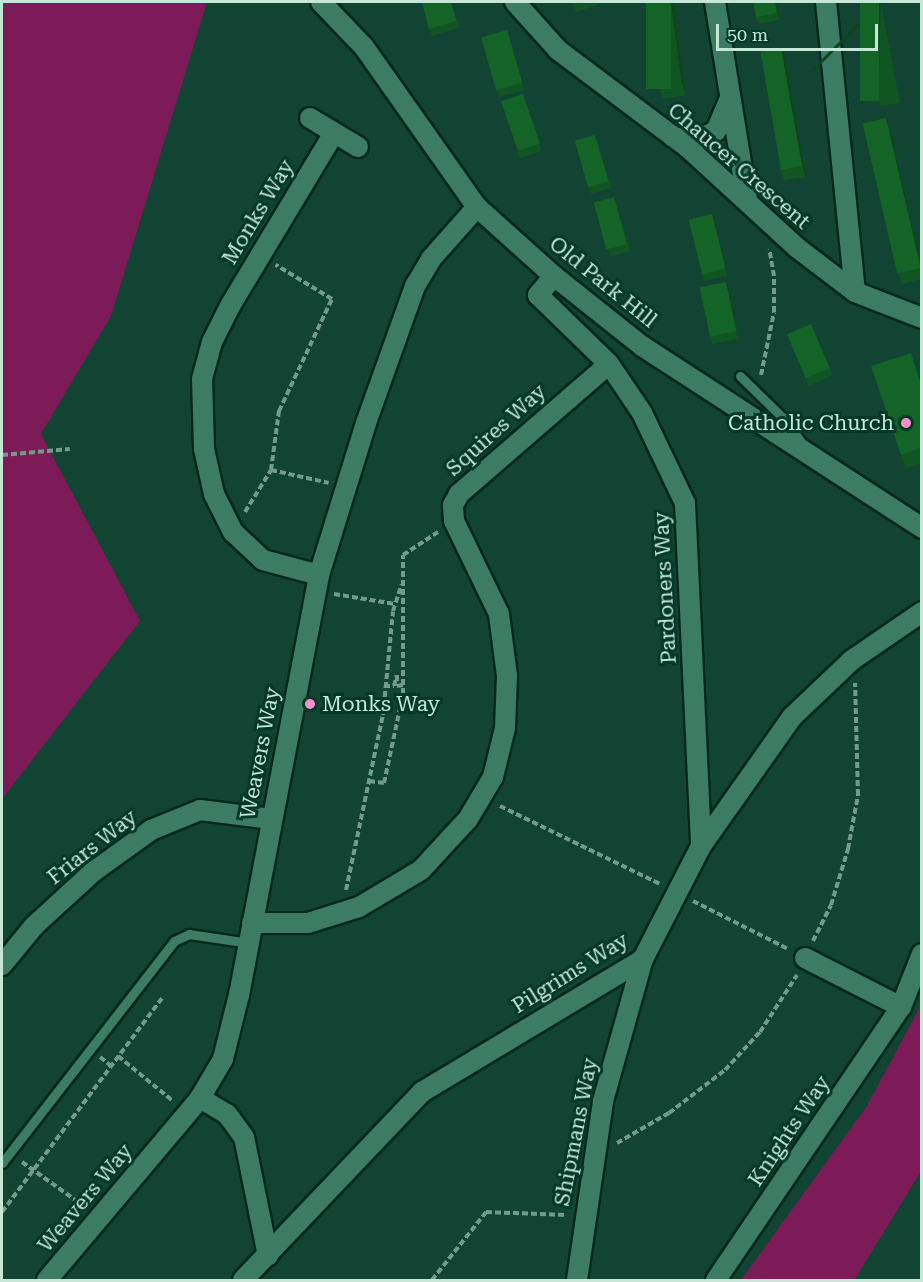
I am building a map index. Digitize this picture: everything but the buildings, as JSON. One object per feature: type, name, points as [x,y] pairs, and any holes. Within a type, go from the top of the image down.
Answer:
[{"type":"street","name":"Old Park Hill","points":[[321,2],[364,47],[477,207],[554,276],[642,346],[804,454],[921,528]]},
{"type":"street","name":"Chaucer Crescent","points":[[515,2],[558,50],[673,137],[747,199],[796,247],[855,292],[921,318]]},
{"type":"street","points":[[715,2],[729,101],[747,199]]},
{"type":"street","points":[[826,2],[855,292]]},
{"type":"street","points":[[673,137],[694,141],[716,131],[729,101]]},
{"type":"street","points":[[310,118],[358,147]]},
{"type":"street","name":"Monks Way","points":[[317,584],[263,560],[232,532],[214,494],[204,448],[202,379],[212,342],[260,256],[334,133]]},
{"type":"street","name":"Weavers Way","points":[[47,1281],[200,1098],[223,1059],[232,1031],[317,584],[346,486],[416,286],[431,259],[477,207]]},
{"type":"street","name":"Pardoners Way","points":[[554,276],[538,295],[609,364],[642,414],[685,503],[701,846]]},
{"type":"street","name":"Squires Way","points":[[454,521],[453,505],[459,494],[609,364]]},
{"type":"street","points":[[252,923],[308,923],[342,914],[384,895],[421,870],[468,819],[493,777],[505,728],[507,676],[499,614],[454,521]]},
{"type":"street","name":"Pilgrims Way","points":[[243,1281],[422,1092],[643,959],[701,846],[792,717],[852,660],[921,612]]},
{"type":"street","name":"Friars Way","points":[[2,965],[34,926],[93,872],[151,830],[200,810],[271,819]]},
{"type":"street","name":"Knights Way","points":[[716,1281],[901,1007],[921,954]]},
{"type":"street","points":[[805,958],[901,1007]]},
{"type":"street","name":"Shipmans Way","points":[[577,1281],[584,1216],[603,1101],[643,959]]},
{"type":"street","points":[[200,1098],[227,1114],[244,1137],[268,1256]]},
{"type":"lane","points":[[740,376],[785,420],[800,440],[804,454]]},
{"type":"lane","points":[[2,1163],[174,941],[189,934],[249,943]]},
{"type":"path","points":[[757,395],[774,312],[774,276],[761,213]]},
{"type":"path","points":[[232,532],[271,470],[279,411],[332,299],[260,256]]},
{"type":"path","points":[[2,454],[70,449]]},
{"type":"path","points":[[271,470],[346,486]]},
{"type":"path","points":[[369,781],[384,783],[403,685],[404,555],[454,521]]},
{"type":"path","points":[[317,584],[395,604]]},
{"type":"path","points":[[342,914],[383,715],[384,686],[395,604],[402,584]]},
{"type":"path","points":[[594,1153],[669,1113],[725,1070],[779,1006],[805,958],[831,905],[848,849],[858,795],[852,660]]},
{"type":"path","points":[[384,686],[394,686],[397,675],[398,686],[403,685]]},
{"type":"path","points":[[482,797],[805,958]]},
{"type":"path","points":[[2,1212],[164,997]]},
{"type":"path","points":[[118,1056],[187,1113]]},
{"type":"path","points":[[33,1171],[99,1219]]},
{"type":"path","points":[[432,1281],[486,1212],[584,1216]]},
{"type":"shaded area","points":[[2,2],[207,2],[111,316],[41,434],[140,621],[2,799]]},
{"type":"shaded area","points":[[921,1005],[921,1171],[857,1276],[854,1280],[741,1280],[867,1106]]},
{"type":"place","name":"Catholic Church","points":[[906,423]]},
{"type":"place","name":"Monks Way","points":[[310,704]]}]
